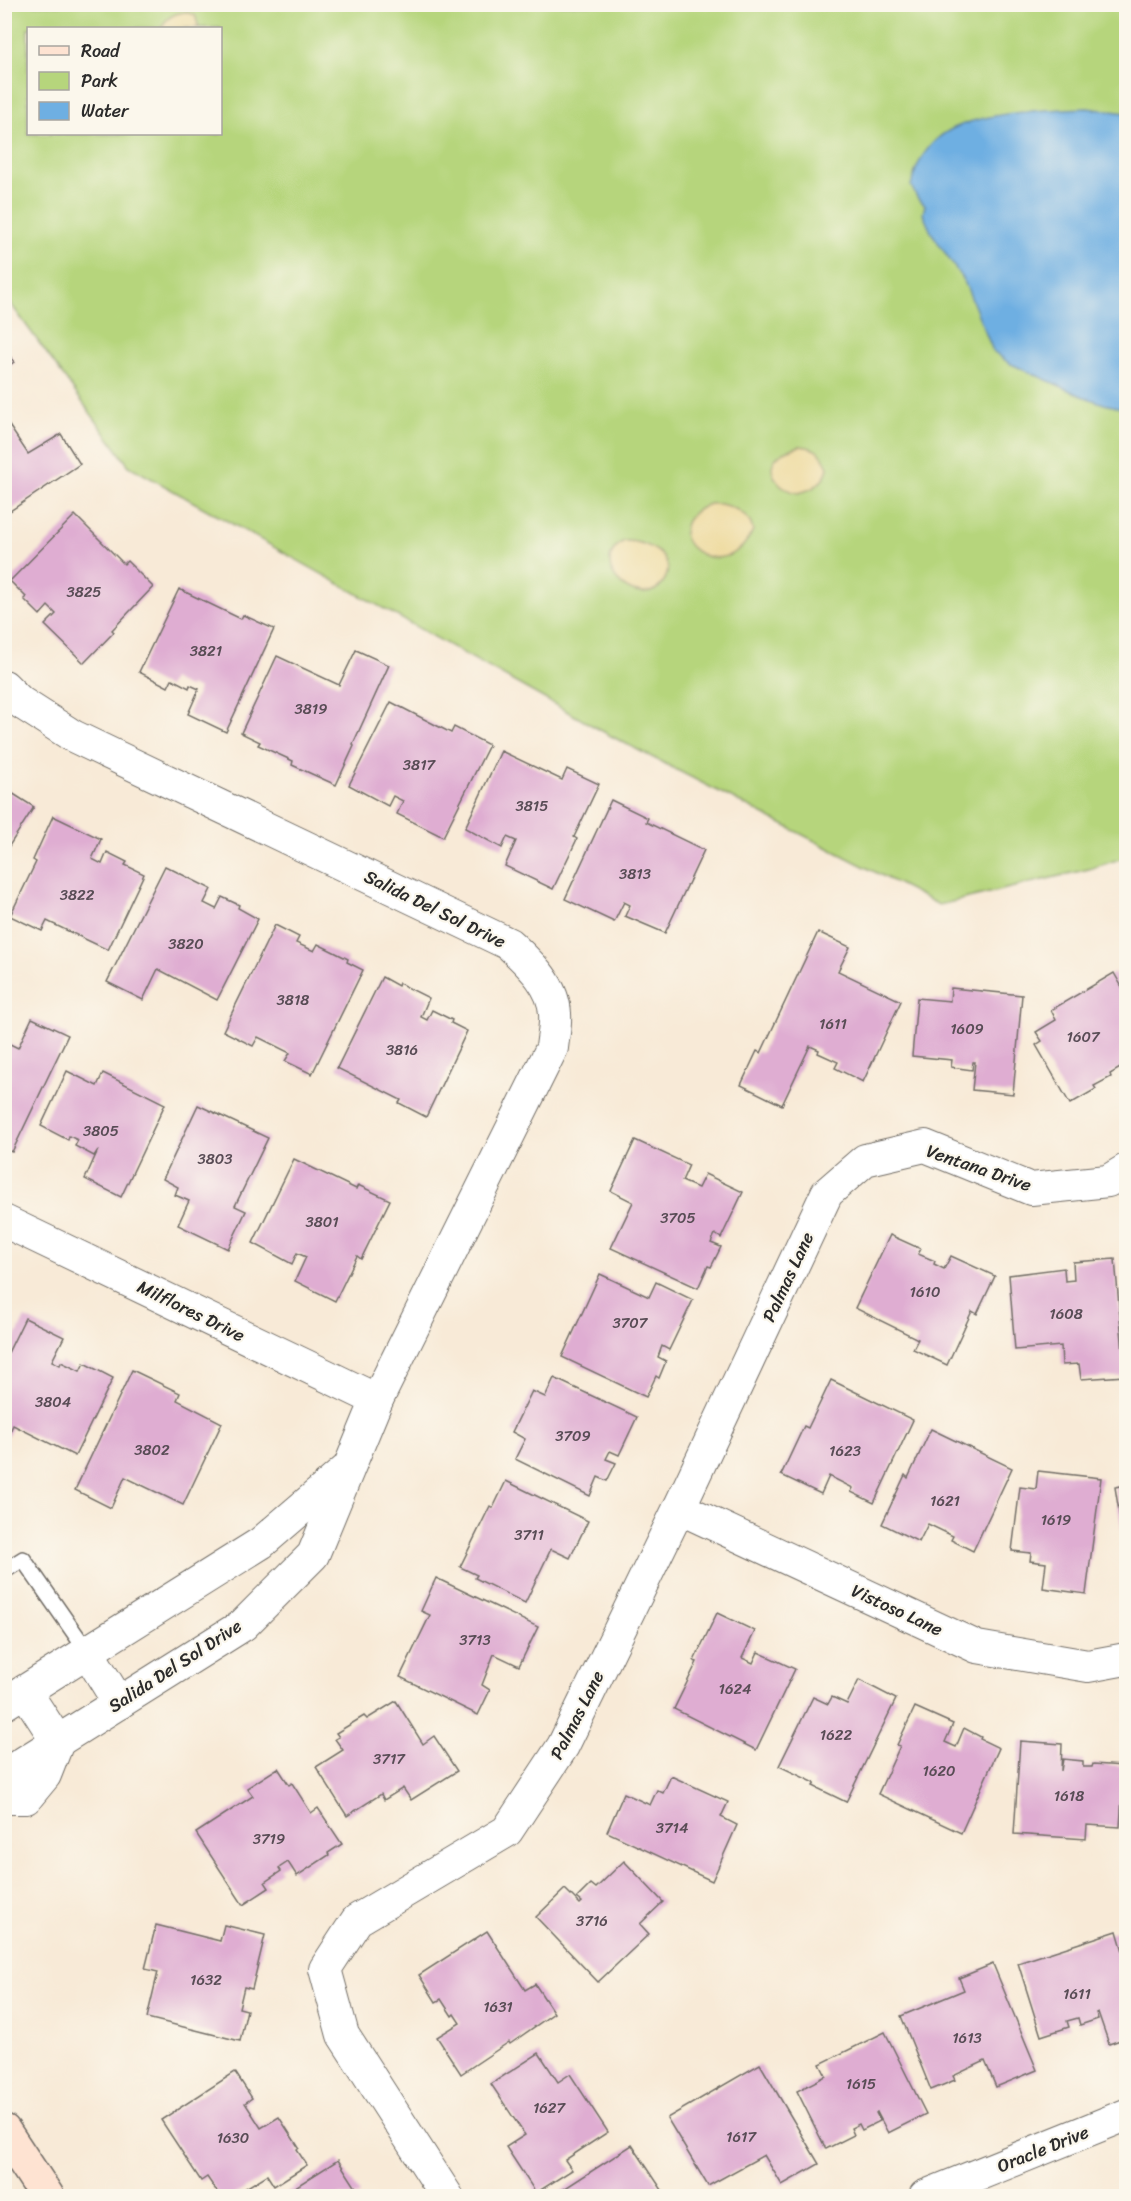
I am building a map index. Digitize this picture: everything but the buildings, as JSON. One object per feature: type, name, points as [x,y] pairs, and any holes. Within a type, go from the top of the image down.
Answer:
[{"type":"street","name":"Salida Del Sol Drive","points":[[4,686],[20,702],[73,736],[509,944],[532,965],[548,988],[556,1013],[552,1048],[377,1400],[314,1555],[243,1625],[4,1775]]},
{"type":"street","name":"Ventana Drive","points":[[865,1160],[925,1146],[1031,1189],[1108,1181],[1126,1170]]},
{"type":"street","name":"Palmas Lane","points":[[447,2196],[343,2035],[325,1969],[357,1920],[507,1831],[563,1746],[679,1508],[827,1193],[865,1160]]},
{"type":"street","name":"Milflores Drive","points":[[4,1221],[377,1400]]},
{"type":"street","name":"Salida Del Sol Drive","points":[[15,1698],[261,1544],[350,1466]]},
{"type":"street","name":"Vistoso Lane","points":[[679,1508],[977,1647],[1088,1666],[1126,1659]]},
{"type":"street","points":[[87,1651],[119,1703]]},
{"type":"street","points":[[4,1798],[26,1798],[45,1775],[58,1742],[15,1698]]},
{"type":"street","name":"Oracle Drive","points":[[925,2196],[1126,2115]]},
{"type":"street","points":[[4,2131],[47,2196]]},
{"type":"lane","points":[[4,1571],[23,1559],[87,1651]]},
{"type":"green space","points":[[5,5],[1126,5],[1126,857],[1089,869],[939,905],[611,736],[129,466],[5,296]]},
{"type":"sand","points":[[186,12],[195,15],[199,27],[162,27],[165,21]]},
{"type":"sand","points":[[800,446],[818,452],[824,458],[828,468],[824,478],[817,485],[798,493],[780,484],[772,468],[778,456]]},
{"type":"sand","points":[[709,504],[723,505],[742,513],[753,530],[740,548],[725,556],[710,557],[696,551],[687,541],[685,529],[691,516]]},
{"type":"sand","points":[[624,541],[641,543],[657,551],[663,557],[667,564],[667,572],[664,581],[654,590],[643,593],[631,590],[620,583],[613,573],[610,562],[613,551]]},
{"type":"water","points":[[1087,108],[1126,113],[1126,409],[1082,396],[1009,363],[993,351],[965,283],[931,232],[923,214],[925,205],[918,199],[911,186],[917,166],[924,154],[938,138],[952,129],[988,117]]}]
